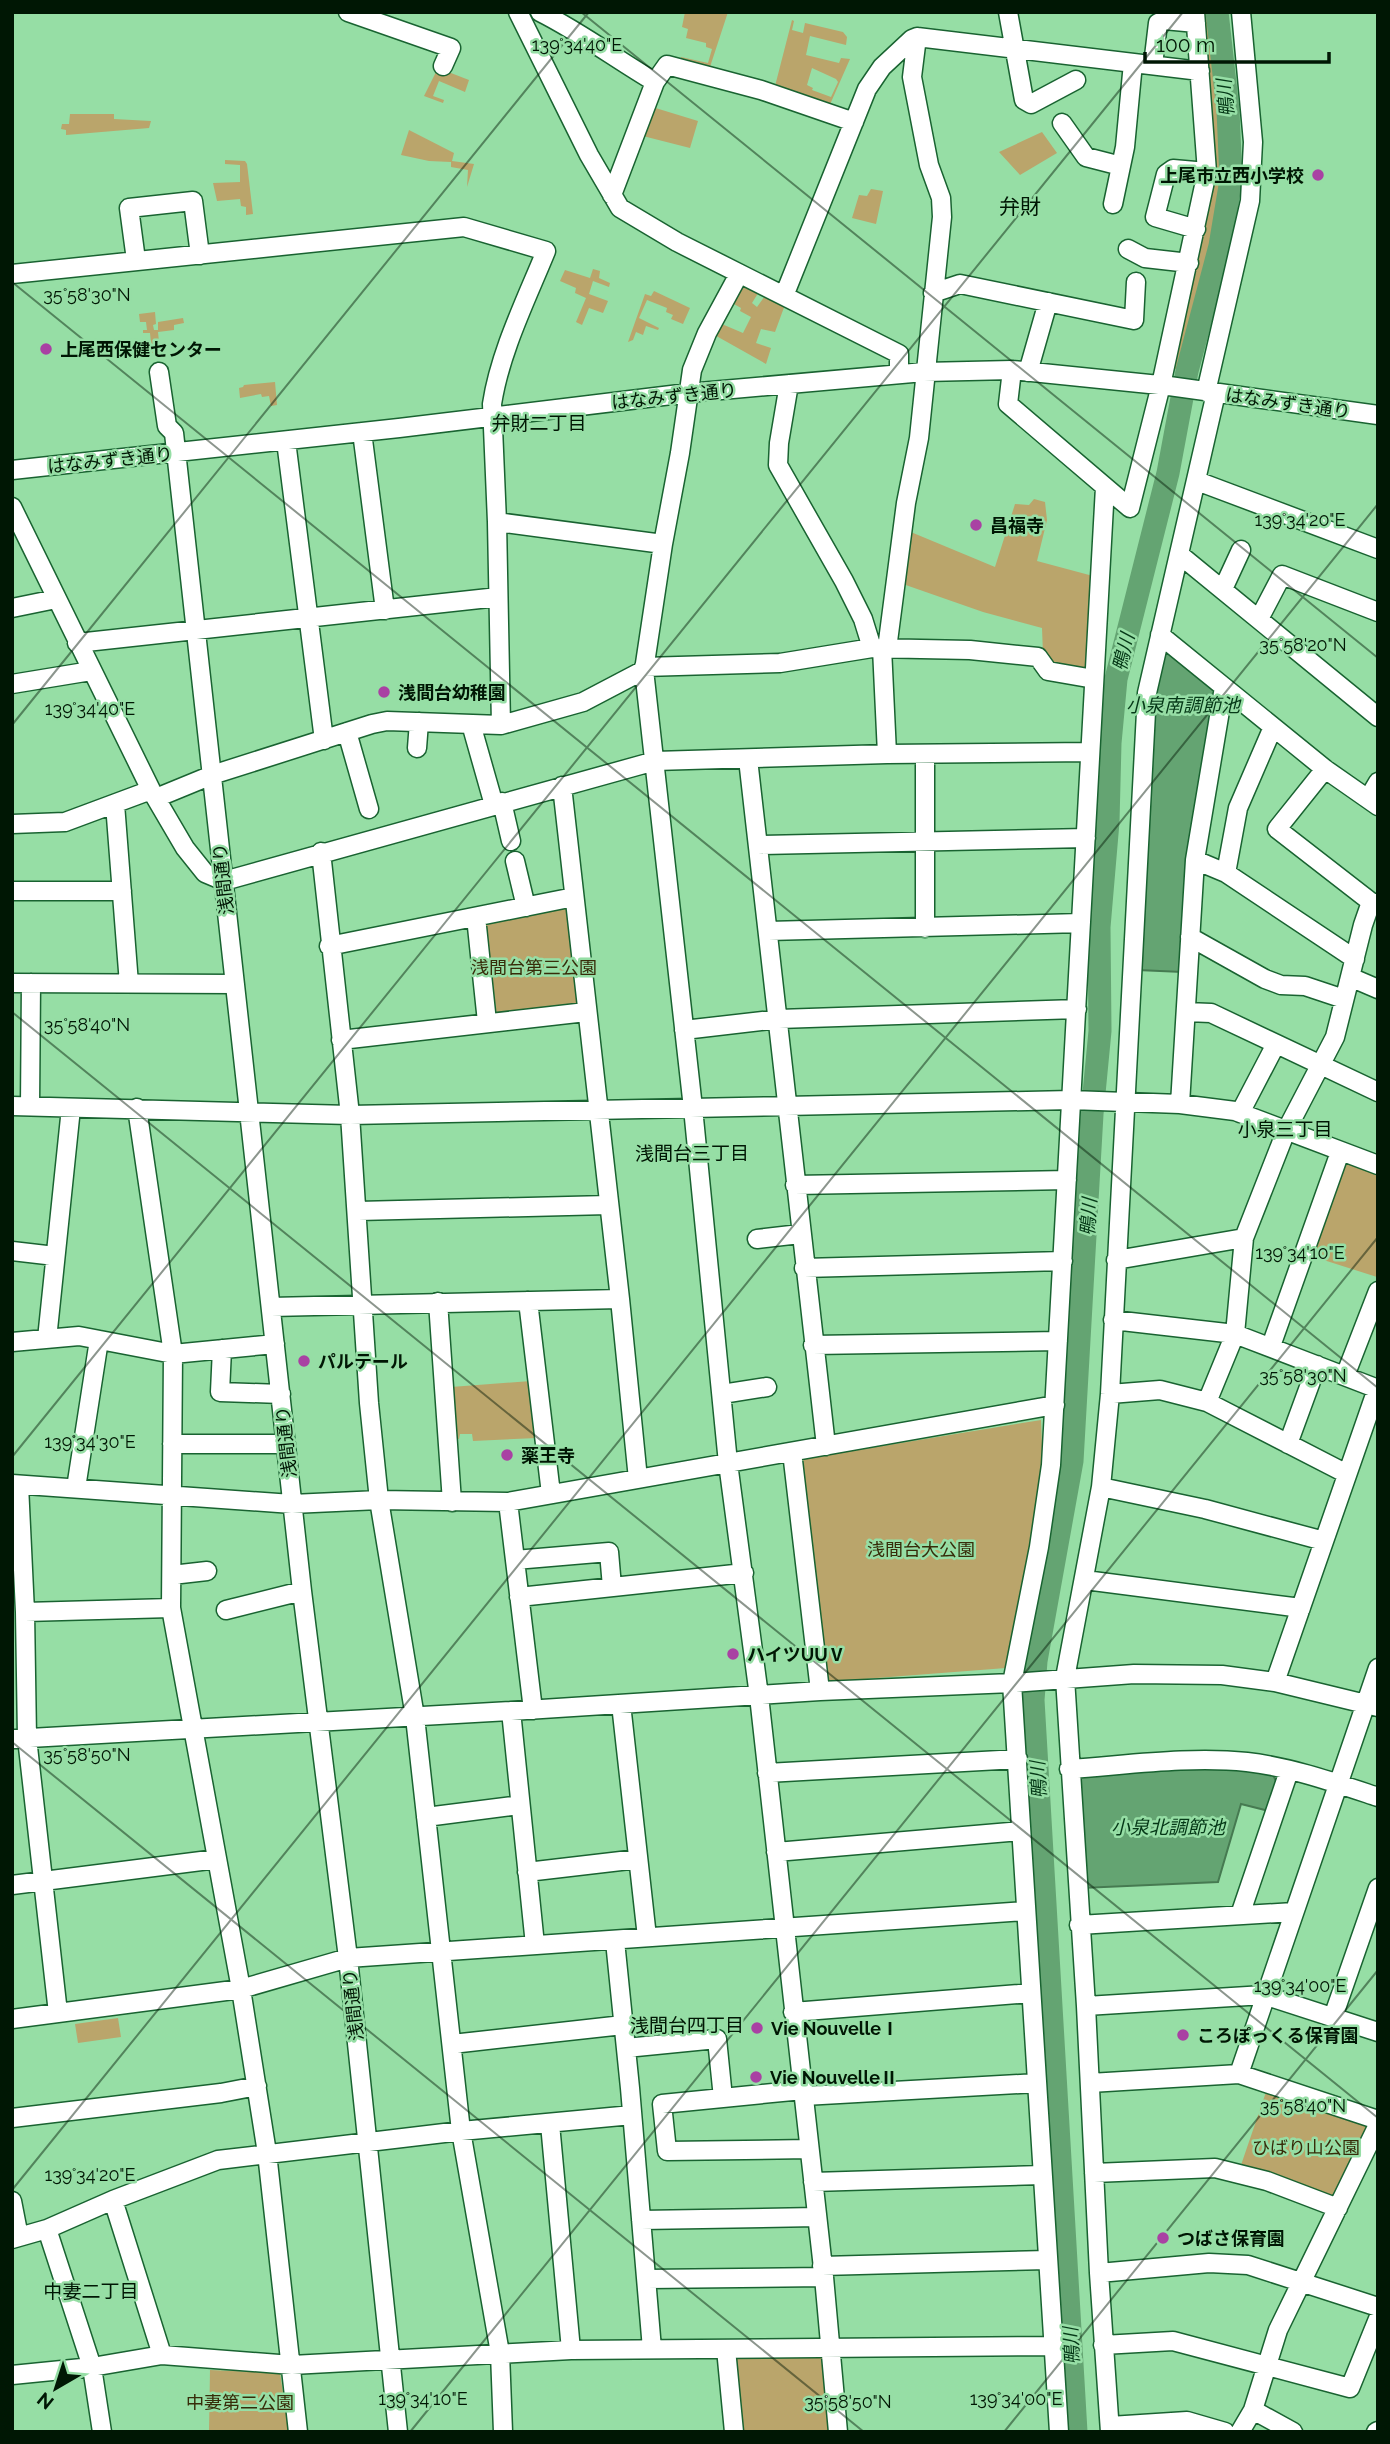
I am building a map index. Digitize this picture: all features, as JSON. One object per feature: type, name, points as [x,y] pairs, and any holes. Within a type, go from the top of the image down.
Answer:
[{"type":"street","points":[[348,12],[450,48],[443,66]]},
{"type":"street","points":[[518,12],[620,208],[739,274],[899,354],[899,373]]},
{"type":"street","points":[[540,12],[655,82]]},
{"type":"street","points":[[1008,12],[1024,100],[1031,104],[1076,80]]},
{"type":"street","points":[[1225,2432],[1187,2421],[1160,2428],[1110,2429],[1098,2273],[1086,2006],[1065,1678],[1101,1488],[1110,1394],[1147,693],[1197,481],[1207,392],[1250,201],[1253,142],[1241,12]]},
{"type":"street","points":[[1048,302],[1008,404],[1130,508],[1165,386],[1207,172],[1196,18],[1164,20],[1158,23],[1153,65]]},
{"type":"street","points":[[887,754],[880,648],[919,438],[942,216],[912,77],[917,37]]},
{"type":"street","points":[[784,296],[867,89],[882,67],[917,37],[1200,71]]},
{"type":"street","points":[[1113,204],[1125,148],[1133,63]]},
{"type":"street","points":[[612,195],[655,82],[667,65],[761,90],[854,122]]},
{"type":"street","points":[[1062,123],[1079,162],[1121,166]]},
{"type":"street","points":[[1196,229],[1155,217],[1167,174],[1173,169],[1207,172]]},
{"type":"street","points":[[136,260],[129,208],[193,201],[200,255]]},
{"type":"street","points":[[12,274],[464,227],[546,251],[510,342],[492,404],[501,725]]},
{"type":"street","points":[[1128,249],[1145,258],[1189,263]]},
{"type":"street","points":[[739,274],[707,333],[692,370],[644,668],[729,1463],[759,1696],[783,1929],[810,2149],[838,2432]]},
{"type":"street","points":[[933,293],[960,284],[1134,320],[1136,282]]},
{"type":"street","name":"はなみずき通り","points":[[12,470],[899,373],[1020,371],[1165,386],[1378,415]]},
{"type":"street","name":"浅間通り","points":[[159,372],[167,426],[174,433],[174,453],[292,1504],[348,1958],[398,2432]]},
{"type":"street","points":[[789,384],[778,465],[880,648]]},
{"type":"street","points":[[362,432],[385,610]]},
{"type":"street","points":[[286,441],[324,740]]},
{"type":"street","points":[[1197,481],[1378,550]]},
{"type":"street","points":[[1059,2432],[1012,1683],[1039,1547],[1051,1465],[1105,487]]},
{"type":"street","points":[[12,507],[153,794],[185,848],[205,873],[224,881],[655,761],[887,754],[1090,752]]},
{"type":"street","points":[[497,522],[663,544]]},
{"type":"street","points":[[1223,589],[1241,550]]},
{"type":"street","points":[[1180,555],[1378,717]]},
{"type":"street","points":[[1259,619],[1282,575],[1378,612]]},
{"type":"street","points":[[77,643],[498,597]]},
{"type":"street","points":[[12,608],[56,599]]},
{"type":"street","points":[[1160,635],[1325,769],[1373,803],[1378,782]]},
{"type":"street","points":[[12,824],[65,822],[115,804],[387,721],[501,725],[583,702],[644,668],[780,663],[880,648],[970,650],[1038,657],[1048,671],[1094,679]]},
{"type":"street","points":[[12,684],[91,671]]},
{"type":"street","points":[[1180,1104],[1195,860],[1224,687]]},
{"type":"street","points":[[417,748],[419,722]]},
{"type":"street","points":[[471,724],[511,841]]},
{"type":"street","points":[[1226,873],[1238,807],[1273,727]]},
{"type":"street","points":[[347,732],[369,809]]},
{"type":"street","points":[[925,754],[925,928]]},
{"type":"street","points":[[748,759],[826,1446]]},
{"type":"street","points":[[1207,1402],[1235,1334],[1244,1237],[1286,1131],[1335,1037],[1355,959],[1374,903],[1278,829],[1325,769]]},
{"type":"street","points":[[562,786],[638,1479]]},
{"type":"street","points":[[115,804],[130,984]]},
{"type":"street","points":[[758,845],[1086,838]]},
{"type":"street","points":[[321,852],[329,946],[350,1115],[369,1403],[379,1500],[415,1717],[461,2131],[500,2353],[503,2432]]},
{"type":"street","points":[[1195,860],[1226,873],[1355,959]]},
{"type":"street","points":[[515,861],[526,907]]},
{"type":"street","points":[[12,891],[122,891]]},
{"type":"street","points":[[329,946],[574,897]]},
{"type":"street","points":[[476,917],[488,1022]]},
{"type":"street","points":[[768,931],[1081,923]]},
{"type":"street","points":[[1190,937],[1265,979],[1281,985],[1305,986],[1344,999]]},
{"type":"street","points":[[1350,977],[1378,989]]},
{"type":"street","points":[[12,983],[235,984]]},
{"type":"street","points":[[31,983],[21,1106],[350,1115],[1071,1100],[1180,1104],[1240,1113],[1378,1165]]},
{"type":"street","points":[[684,1030],[779,1019],[1077,1009]]},
{"type":"street","points":[[341,1040],[586,1012]]},
{"type":"street","points":[[1186,1012],[1211,1013],[1378,1092]]},
{"type":"street","points":[[12,1021],[30,1017]]},
{"type":"street","points":[[1240,1113],[1276,1044]]},
{"type":"street","points":[[47,1339],[71,1108]]},
{"type":"street","points":[[137,1108],[173,1354],[171,1608],[257,2086],[298,2432]]},
{"type":"street","points":[[1271,1346],[1340,1152]]},
{"type":"street","points":[[795,1185],[1067,1180]]},
{"type":"street","points":[[358,1211],[608,1205]]},
{"type":"street","points":[[757,1239],[800,1234]]},
{"type":"street","points":[[1116,1261],[1244,1237]]},
{"type":"street","points":[[12,1251],[55,1256]]},
{"type":"street","points":[[804,1268],[1063,1261]]},
{"type":"street","points":[[1345,1376],[1372,1320],[1378,1291]]},
{"type":"street","points":[[271,1307],[620,1299]]},
{"type":"street","points":[[528,1301],[551,1494]]},
{"type":"street","points":[[438,1302],[452,1502]]},
{"type":"street","points":[[1113,1320],[1235,1334],[1377,1389],[1275,1682]]},
{"type":"street","points":[[12,1342],[79,1336],[173,1354],[275,1344]]},
{"type":"street","points":[[76,1488],[99,1340]]},
{"type":"street","points":[[813,1345],[1058,1340]]},
{"type":"street","points":[[222,1349],[220,1392],[281,1394]]},
{"type":"street","points":[[1288,1444],[1317,1365]]},
{"type":"street","points":[[722,1394],[767,1387]]},
{"type":"street","points":[[1110,1394],[1160,1390],[1207,1402],[1347,1474]]},
{"type":"street","points":[[58,2013],[43,1881],[20,1738],[25,1612],[16,1484],[292,1504],[379,1500],[508,1502],[1055,1405]]},
{"type":"street","points":[[173,1444],[286,1444]]},
{"type":"street","points":[[792,1452],[820,1691]]},
{"type":"street","points":[[1101,1488],[1205,1509],[1324,1541]]},
{"type":"street","points":[[508,1502],[533,1710]]},
{"type":"street","points":[[515,1560],[608,1552],[612,1587]]},
{"type":"street","points":[[172,1575],[207,1571]]},
{"type":"street","points":[[519,1597],[744,1573]]},
{"type":"street","points":[[1085,1580],[1301,1608]]},
{"type":"street","points":[[226,1610],[302,1591]]},
{"type":"street","points":[[25,1612],[171,1608]]},
{"type":"street","points":[[1239,2074],[1338,1783],[1372,1705],[1378,1668]]},
{"type":"street","points":[[20,1738],[1134,1674],[1222,1675],[1275,1682],[1372,1705]]},
{"type":"street","points":[[621,1704],[647,1937]]},
{"type":"street","points":[[510,1711],[535,1945]]},
{"type":"street","points":[[767,1773],[1018,1759]]},
{"type":"street","points":[[1069,1769],[1202,1760],[1249,1763],[1338,1783],[1378,1797]]},
{"type":"street","points":[[1240,1915],[1289,1771]]},
{"type":"street","points":[[426,1817],[520,1805]]},
{"type":"street","points":[[776,1852],[1021,1831]]},
{"type":"street","points":[[12,1885],[217,1859]]},
{"type":"street","points":[[527,1872],[638,1859]]},
{"type":"street","points":[[1333,2017],[1378,1888]]},
{"type":"street","points":[[12,2019],[241,1989],[348,1958],[1026,1911]]},
{"type":"street","points":[[1079,1925],[1294,1912]]},
{"type":"street","points":[[615,1941],[652,2349]]},
{"type":"street","points":[[793,2012],[1031,1993]]},
{"type":"street","points":[[1086,2006],[1264,1995],[1378,2032]]},
{"type":"street","points":[[452,2043],[623,2025]]},
{"type":"street","points":[[626,2048],[717,2039],[723,2098]]},
{"type":"street","points":[[1090,2083],[1239,2074],[1378,2120]]},
{"type":"street","points":[[810,2149],[667,2151],[662,2104],[803,2093],[1037,2083]]},
{"type":"street","points":[[12,2118],[221,2093],[257,2086]]},
{"type":"street","points":[[12,2201],[16,2238],[47,2229],[113,2200],[218,2160],[461,2131],[632,2115]]},
{"type":"street","points":[[550,2124],[571,2350]]},
{"type":"street","points":[[1240,2432],[1253,2410],[1278,2330],[1378,2125]]},
{"type":"street","points":[[1094,2173],[1215,2168],[1267,2181],[1338,2208]]},
{"type":"street","points":[[813,2182],[1042,2175]]},
{"type":"street","points":[[113,2200],[162,2355]]},
{"type":"street","points":[[641,2220],[817,2217]]},
{"type":"street","points":[[47,2229],[92,2367],[102,2432]]},
{"type":"street","points":[[647,2279],[1047,2260]]},
{"type":"street","points":[[1098,2273],[1222,2264],[1248,2265],[1378,2307]]},
{"type":"street","points":[[1103,2345],[1172,2341],[1350,2388],[1378,2319]]},
{"type":"street","points":[[12,2375],[92,2367],[162,2355],[292,2365],[571,2350],[1054,2346]]},
{"type":"street","points":[[726,2349],[734,2432]]},
{"type":"street","points":[[1253,2410],[1293,2432]]},
{"type":"green space","points":[[685,12],[728,12],[709,70],[680,63],[681,57],[708,63],[712,49],[706,47],[706,43],[686,38],[688,29],[682,27]]},
{"type":"green space","points":[[1201,12],[1214,12],[1226,179],[1182,370],[1170,368],[1202,228]]},
{"type":"green space","points":[[792,20],[792,30],[803,33],[805,23],[843,32],[847,37],[846,45],[810,36],[806,55],[839,63],[841,58],[850,59],[828,109],[774,90]],"holes":[[[812,68],[838,82],[831,97],[812,90],[813,88],[807,85]]]},
{"type":"green space","points":[[438,68],[469,80],[465,92],[439,81],[433,96],[444,100],[443,103],[424,96]]},
{"type":"green space","points":[[649,106],[698,121],[690,148],[639,135]]},
{"type":"green space","points":[[70,114],[114,114],[114,119],[151,121],[149,128],[66,135],[66,130],[61,129],[62,124],[69,124]]},
{"type":"green space","points":[[409,130],[454,153],[452,161],[474,164],[467,187],[468,170],[451,167],[451,162],[401,155]]},
{"type":"green space","points":[[1042,132],[1057,153],[1020,175],[999,152]]},
{"type":"green space","points":[[225,160],[245,161],[247,164],[253,214],[246,215],[246,207],[241,206],[240,199],[217,201],[213,183],[240,182],[240,165],[225,164]]},
{"type":"green space","points":[[871,189],[883,191],[876,224],[852,218],[859,195],[867,196]]},
{"type":"green space","points":[[593,269],[600,271],[599,278],[610,283],[609,287],[593,281],[589,294],[608,301],[603,313],[589,308],[582,325],[576,322],[586,298],[575,293],[576,288],[560,281],[565,270],[590,278]]},
{"type":"green space","points":[[739,280],[760,290],[752,303],[757,307],[767,293],[786,302],[775,332],[761,329],[756,343],[771,348],[766,364],[711,333],[717,322],[743,333],[751,317],[734,304],[731,308],[726,305]]},
{"type":"green space","points":[[654,291],[690,308],[683,324],[671,319],[673,315],[666,312],[667,308],[647,300],[639,318],[659,328],[658,330],[646,326],[643,335],[636,332],[633,340],[628,342],[645,294],[651,296]]},
{"type":"green space","points":[[155,312],[154,330],[158,330],[158,322],[183,318],[184,323],[174,325],[174,330],[158,332],[160,352],[152,353],[150,333],[143,333],[143,330],[147,330],[146,322],[140,322],[139,314]]},
{"type":"green space","points":[[275,382],[277,405],[271,406],[269,396],[262,397],[261,394],[240,398],[239,388],[244,385]]},
{"type":"green space","points":[[1034,499],[1045,502],[1047,520],[1037,561],[1093,576],[1087,673],[1052,667],[1043,654],[1042,628],[983,612],[900,583],[906,530],[995,567],[1015,504],[1029,505]]},
{"type":"green space","name":"浅間台第三公園","points":[[569,907],[581,1009],[497,1017],[486,925]]},
{"type":"green space","points":[[1345,1162],[1378,1174],[1377,1277],[1311,1256]]},
{"type":"green space","points":[[531,1381],[537,1438],[473,1441],[472,1434],[460,1434],[459,1439],[454,1438],[451,1387]]},
{"type":"green space","name":"浅間台大公園","points":[[1041,1420],[1043,1469],[1020,1607],[1006,1668],[825,1682],[803,1459]]},
{"type":"green space","points":[[118,2018],[121,2037],[78,2043],[75,2024]]},
{"type":"green space","name":"ひばり山公園","points":[[1266,2092],[1365,2124],[1368,2128],[1335,2197],[1331,2198],[1240,2168]]},
{"type":"green space","points":[[827,2353],[834,2431],[737,2432],[730,2356]]},
{"type":"green space","name":"中妻第二公園","points":[[210,2370],[280,2373],[289,2432],[209,2432]]},
{"type":"water","name":"小泉南調節池","points":[[1168,647],[1216,688],[1182,972],[1138,970],[1152,695],[1162,649]]},
{"type":"water","name":"小泉北調節池","points":[[1215,1766],[1272,1773],[1278,1785],[1269,1811],[1241,1804],[1218,1882],[1082,1888],[1079,1774]]},
{"type":"waterway","name":"鴨川","points":[[1076,2432],[1033,1700],[1036,1661],[1072,1461],[1092,1114],[1100,1031],[1099,927],[1116,679],[1168,473],[1187,371],[1220,246],[1231,180],[1228,110],[1217,12]]},
{"type":"place","name":"上尾市立西小学校","points":[[1318,175]]},
{"type":"place","name":"上尾西保健センター","points":[[46,349]]},
{"type":"place","name":"昌福寺","points":[[976,525]]},
{"type":"place","name":"浅間台幼稚園","points":[[384,692]]},
{"type":"place","name":"パルテール","points":[[304,1361]]},
{"type":"place","name":"薬王寺","points":[[507,1455]]},
{"type":"place","name":"ハイツUUⅤ","points":[[733,1654]]},
{"type":"place","name":"Vie NouvelleⅠ","points":[[757,2028]]},
{"type":"place","name":"ころぽっくる保育園","points":[[1183,2035]]},
{"type":"place","name":"Vie NouvelleⅡ","points":[[756,2077]]},
{"type":"place","name":"つばさ保育園","points":[[1163,2238]]},
{"type":"district","name":"弁財","points":[[1020,206]]},
{"type":"district","name":"弁財二丁目","points":[[539,423]]},
{"type":"district","name":"小泉三丁目","points":[[1285,1129]]},
{"type":"district","name":"浅間台三丁目","points":[[692,1153]]},
{"type":"district","name":"浅間台四丁目","points":[[687,2025]]},
{"type":"district","name":"中妻二丁目","points":[[91,2291]]}]
